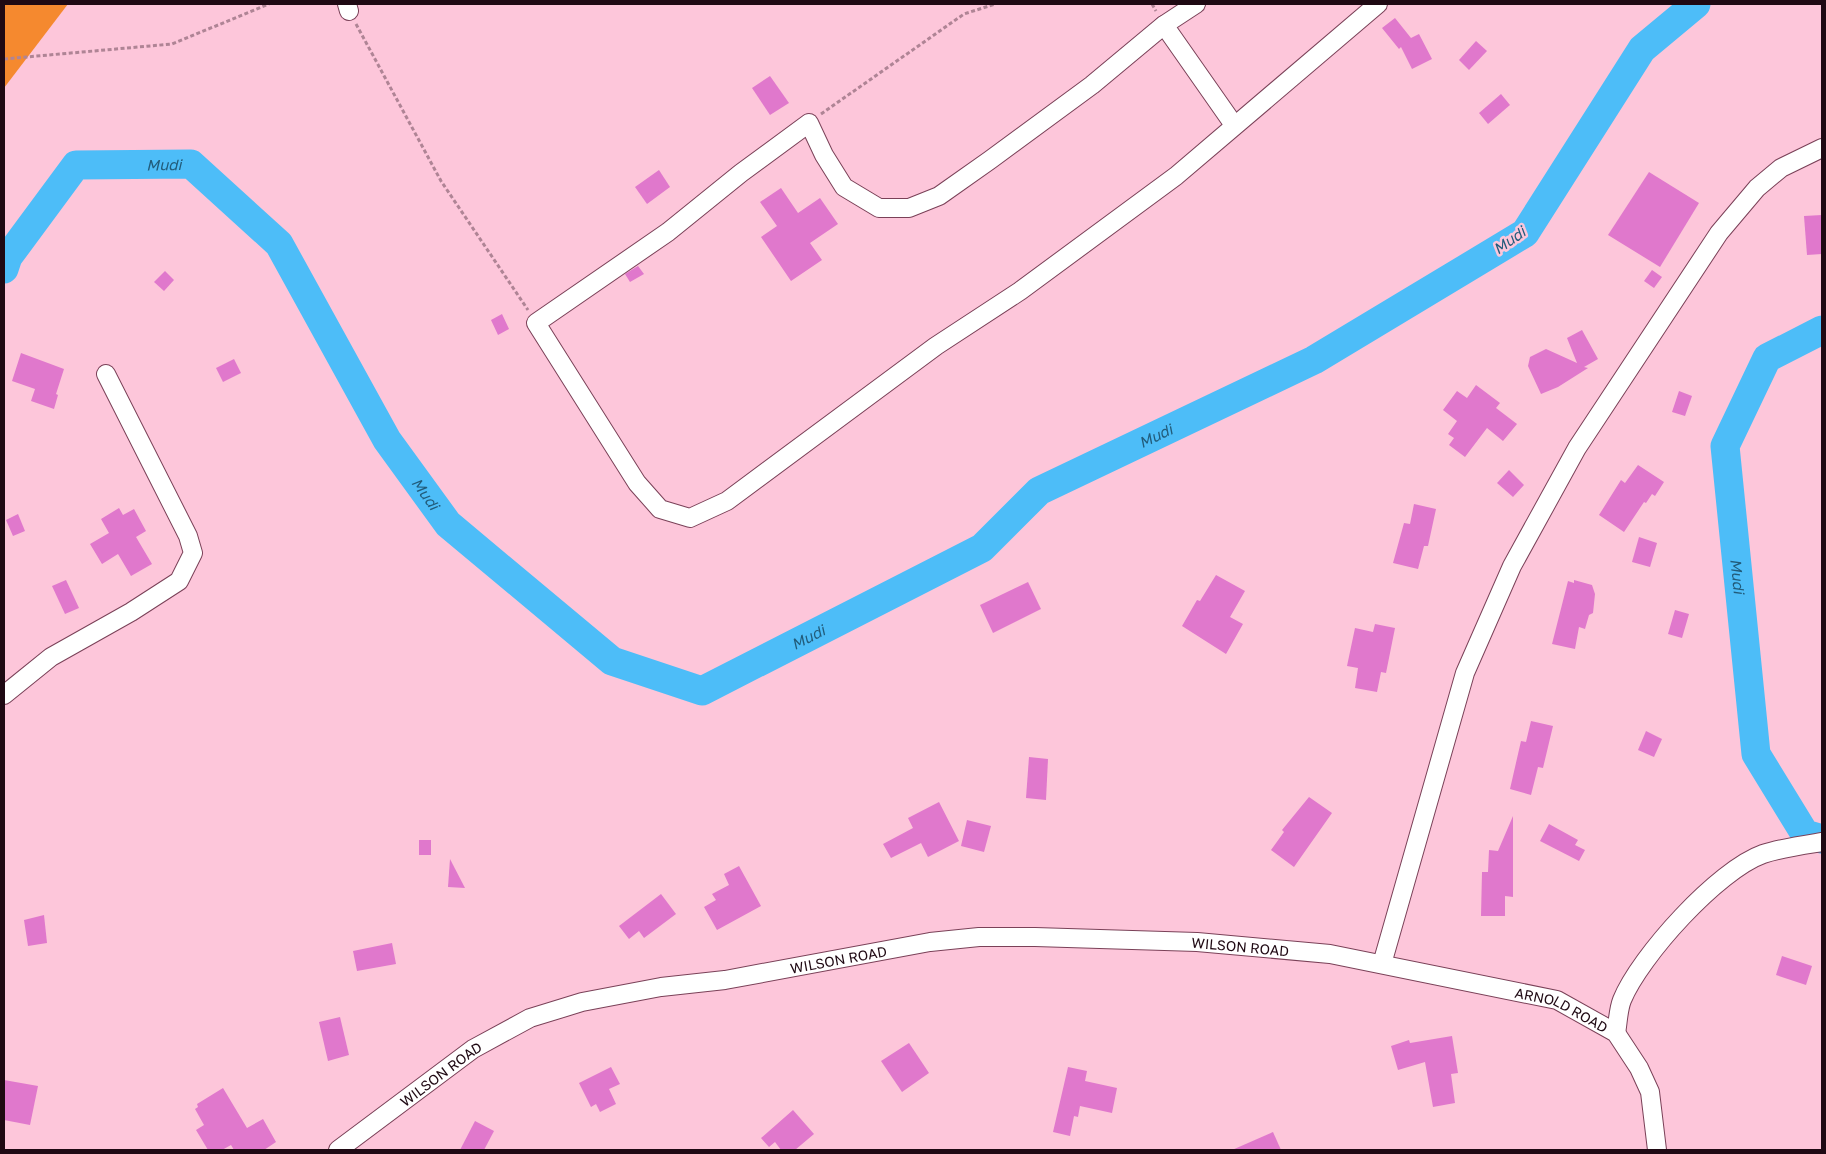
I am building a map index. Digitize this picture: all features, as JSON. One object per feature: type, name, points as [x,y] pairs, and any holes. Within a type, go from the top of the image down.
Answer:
[{"type":"street","points":[[1196,4],[1164,25],[1092,85],[990,160],[939,196],[909,208],[879,208],[844,186],[824,155],[809,123],[741,173],[668,232],[536,323],[637,483],[660,509],[690,518],[727,501],[936,346],[1020,291],[1176,176],[1378,4]]},
{"type":"street","points":[[1164,25],[1234,126]]},
{"type":"street","points":[[1382,964],[1465,673],[1512,566],[1577,448],[1719,233],[1757,188],[1781,168],[1822,148]]},
{"type":"street","points":[[4,696],[51,657],[131,612],[179,581],[192,554],[188,536],[106,374]]},
{"type":"street","points":[[1616,1033],[1622,1001],[1637,972],[1697,902],[1727,875],[1762,855],[1822,842]]},
{"type":"street","name":"WILSON ROAD","points":[[338,1150],[473,1049],[530,1018],[582,1002],[661,987],[725,980],[930,942],[978,937],[1197,942],[1330,954],[1382,964]]},
{"type":"street","name":"ARNOLD ROAD","points":[[1382,964],[1557,1000],[1616,1033],[1639,1068],[1650,1092],[1657,1150]]},
{"type":"path","points":[[4,59],[172,44],[269,4]]},
{"type":"path","points":[[809,123],[964,14],[995,4]]},
{"type":"path","points":[[348,7],[441,181],[536,323]]},
{"type":"shaded area","points":[[4,4],[68,4],[4,88]]},
{"type":"building","points":[[1395,18],[1411,38],[1419,34],[1432,59],[1412,69],[1401,47],[1399,49],[1382,28]]},
{"type":"building","points":[[1476,41],[1487,51],[1469,70],[1459,60]]},
{"type":"building","points":[[770,76],[789,103],[770,115],[752,88]]},
{"type":"building","points":[[1501,94],[1510,105],[1488,124],[1479,113]]},
{"type":"building","points":[[659,170],[670,187],[647,204],[635,187]]},
{"type":"building","points":[[1649,172],[1699,203],[1660,267],[1608,235]]},
{"type":"building","points":[[781,188],[798,213],[820,198],[838,224],[810,243],[822,260],[791,281],[761,237],[777,226],[760,202]]},
{"type":"building","points":[[1822,215],[1822,254],[1807,255],[1804,216]]},
{"type":"building","points":[[638,266],[644,274],[630,282],[625,274]]},
{"type":"building","points":[[1652,270],[1662,277],[1654,288],[1644,281]]},
{"type":"building","points":[[165,271],[174,280],[164,291],[154,282]]},
{"type":"building","points":[[502,314],[509,329],[498,335],[491,320]]},
{"type":"building","points":[[1582,330],[1598,359],[1584,367],[1588,368],[1558,387],[1541,394],[1528,366],[1530,357],[1546,349],[1577,363],[1567,338]]},
{"type":"building","points":[[21,353],[64,369],[56,394],[58,395],[54,409],[31,401],[35,389],[12,381]]},
{"type":"building","points":[[234,359],[241,373],[223,382],[216,368]]},
{"type":"building","points":[[1476,385],[1500,403],[1496,408],[1517,424],[1503,441],[1487,428],[1465,457],[1449,445],[1454,438],[1448,434],[1457,421],[1443,410],[1457,391],[1467,398]]},
{"type":"building","points":[[1679,391],[1692,396],[1685,416],[1672,412]]},
{"type":"building","points":[[1638,465],[1664,482],[1655,496],[1652,494],[1646,503],[1644,502],[1624,532],[1599,515],[1621,480],[1625,483]]},
{"type":"building","points":[[1509,470],[1524,485],[1513,497],[1497,483]]},
{"type":"building","points":[[1414,504],[1436,509],[1428,546],[1424,546],[1418,569],[1393,563],[1404,523],[1410,524]]},
{"type":"building","points":[[119,508],[123,515],[134,509],[146,531],[136,537],[152,564],[131,576],[118,554],[102,564],[90,544],[109,533],[101,519]]},
{"type":"building","points":[[18,514],[25,531],[13,536],[6,520]]},
{"type":"building","points":[[1639,537],[1657,543],[1650,567],[1632,562]]},
{"type":"building","points":[[1216,575],[1245,591],[1230,617],[1243,624],[1226,654],[1182,626],[1197,600],[1200,601]]},
{"type":"building","points":[[66,580],[79,608],[65,614],[52,586]]},
{"type":"building","points":[[1574,580],[1592,585],[1595,594],[1593,613],[1589,615],[1585,629],[1579,627],[1575,649],[1552,644],[1568,581],[1574,583]]},
{"type":"building","points":[[1028,582],[1041,609],[993,633],[980,605]]},
{"type":"building","points":[[1675,610],[1689,614],[1682,638],[1668,634]]},
{"type":"building","points":[[1375,624],[1395,628],[1386,673],[1381,672],[1377,692],[1355,688],[1358,668],[1347,666],[1355,628],[1373,632]]},
{"type":"building","points":[[1531,721],[1553,726],[1543,768],[1538,767],[1531,795],[1510,789],[1521,741],[1526,742]]},
{"type":"building","points":[[1646,731],[1662,739],[1654,757],[1638,750]]},
{"type":"building","points":[[1029,757],[1048,759],[1046,800],[1026,798]]},
{"type":"building","points":[[1309,797],[1332,813],[1294,867],[1271,850],[1284,832],[1282,830]]},
{"type":"building","points":[[939,802],[959,841],[928,857],[921,843],[891,858],[883,844],[913,828],[908,818]]},
{"type":"building","points":[[1513,816],[1513,897],[1505,896],[1505,916],[1481,916],[1482,872],[1488,872],[1489,850],[1498,851]]},
{"type":"building","points":[[967,820],[991,826],[984,852],[961,846]]},
{"type":"building","points":[[1549,824],[1578,840],[1575,845],[1585,850],[1579,861],[1540,841]]},
{"type":"building","points":[[419,840],[431,840],[431,855],[419,855]]},
{"type":"building","points":[[450,859],[465,888],[448,887]]},
{"type":"building","points":[[739,866],[761,906],[717,930],[704,907],[716,900],[712,894],[729,885],[724,874]]},
{"type":"building","points":[[661,894],[676,914],[644,938],[639,931],[629,939],[619,926]]},
{"type":"building","points":[[44,915],[47,943],[28,946],[24,920]]},
{"type":"building","points":[[392,943],[396,964],[357,971],[353,951]]},
{"type":"building","points":[[1782,956],[1812,966],[1806,985],[1776,975]]},
{"type":"building","points":[[340,1017],[349,1055],[328,1061],[319,1022]]},
{"type":"building","points":[[1452,1036],[1458,1073],[1451,1074],[1455,1103],[1433,1107],[1425,1062],[1398,1070],[1391,1046],[1409,1040],[1410,1043]]},
{"type":"building","points":[[909,1043],[929,1073],[902,1092],[881,1061]]},
{"type":"building","points":[[611,1067],[620,1084],[609,1089],[616,1104],[600,1112],[596,1104],[591,1107],[579,1083]]},
{"type":"building","points":[[1068,1067],[1087,1071],[1085,1081],[1117,1088],[1112,1113],[1080,1106],[1078,1117],[1074,1116],[1070,1136],[1053,1132]]},
{"type":"building","points":[[4,1080],[38,1086],[30,1125],[4,1120]]},
{"type":"building","points":[[223,1088],[247,1128],[263,1119],[276,1142],[264,1150],[234,1150],[231,1145],[222,1150],[208,1150],[196,1130],[204,1125],[195,1109],[198,1107],[197,1104]]},
{"type":"building","points":[[793,1110],[814,1134],[795,1150],[781,1150],[775,1142],[769,1147],[761,1138]]},
{"type":"building","points":[[475,1121],[494,1131],[484,1150],[460,1150]]},
{"type":"building","points":[[1273,1132],[1281,1150],[1232,1150]]},
{"type":"waterway","name":"Mudi","points":[[4,269],[8,257],[76,165],[191,164],[279,244],[387,440],[448,524],[612,661],[702,691],[982,548],[1039,491],[1314,360],[1525,233],[1642,49],[1696,4]]},
{"type":"waterway","name":"Mudi","points":[[1822,330],[1767,358],[1725,446],[1756,754],[1805,834],[1822,839]]}]
